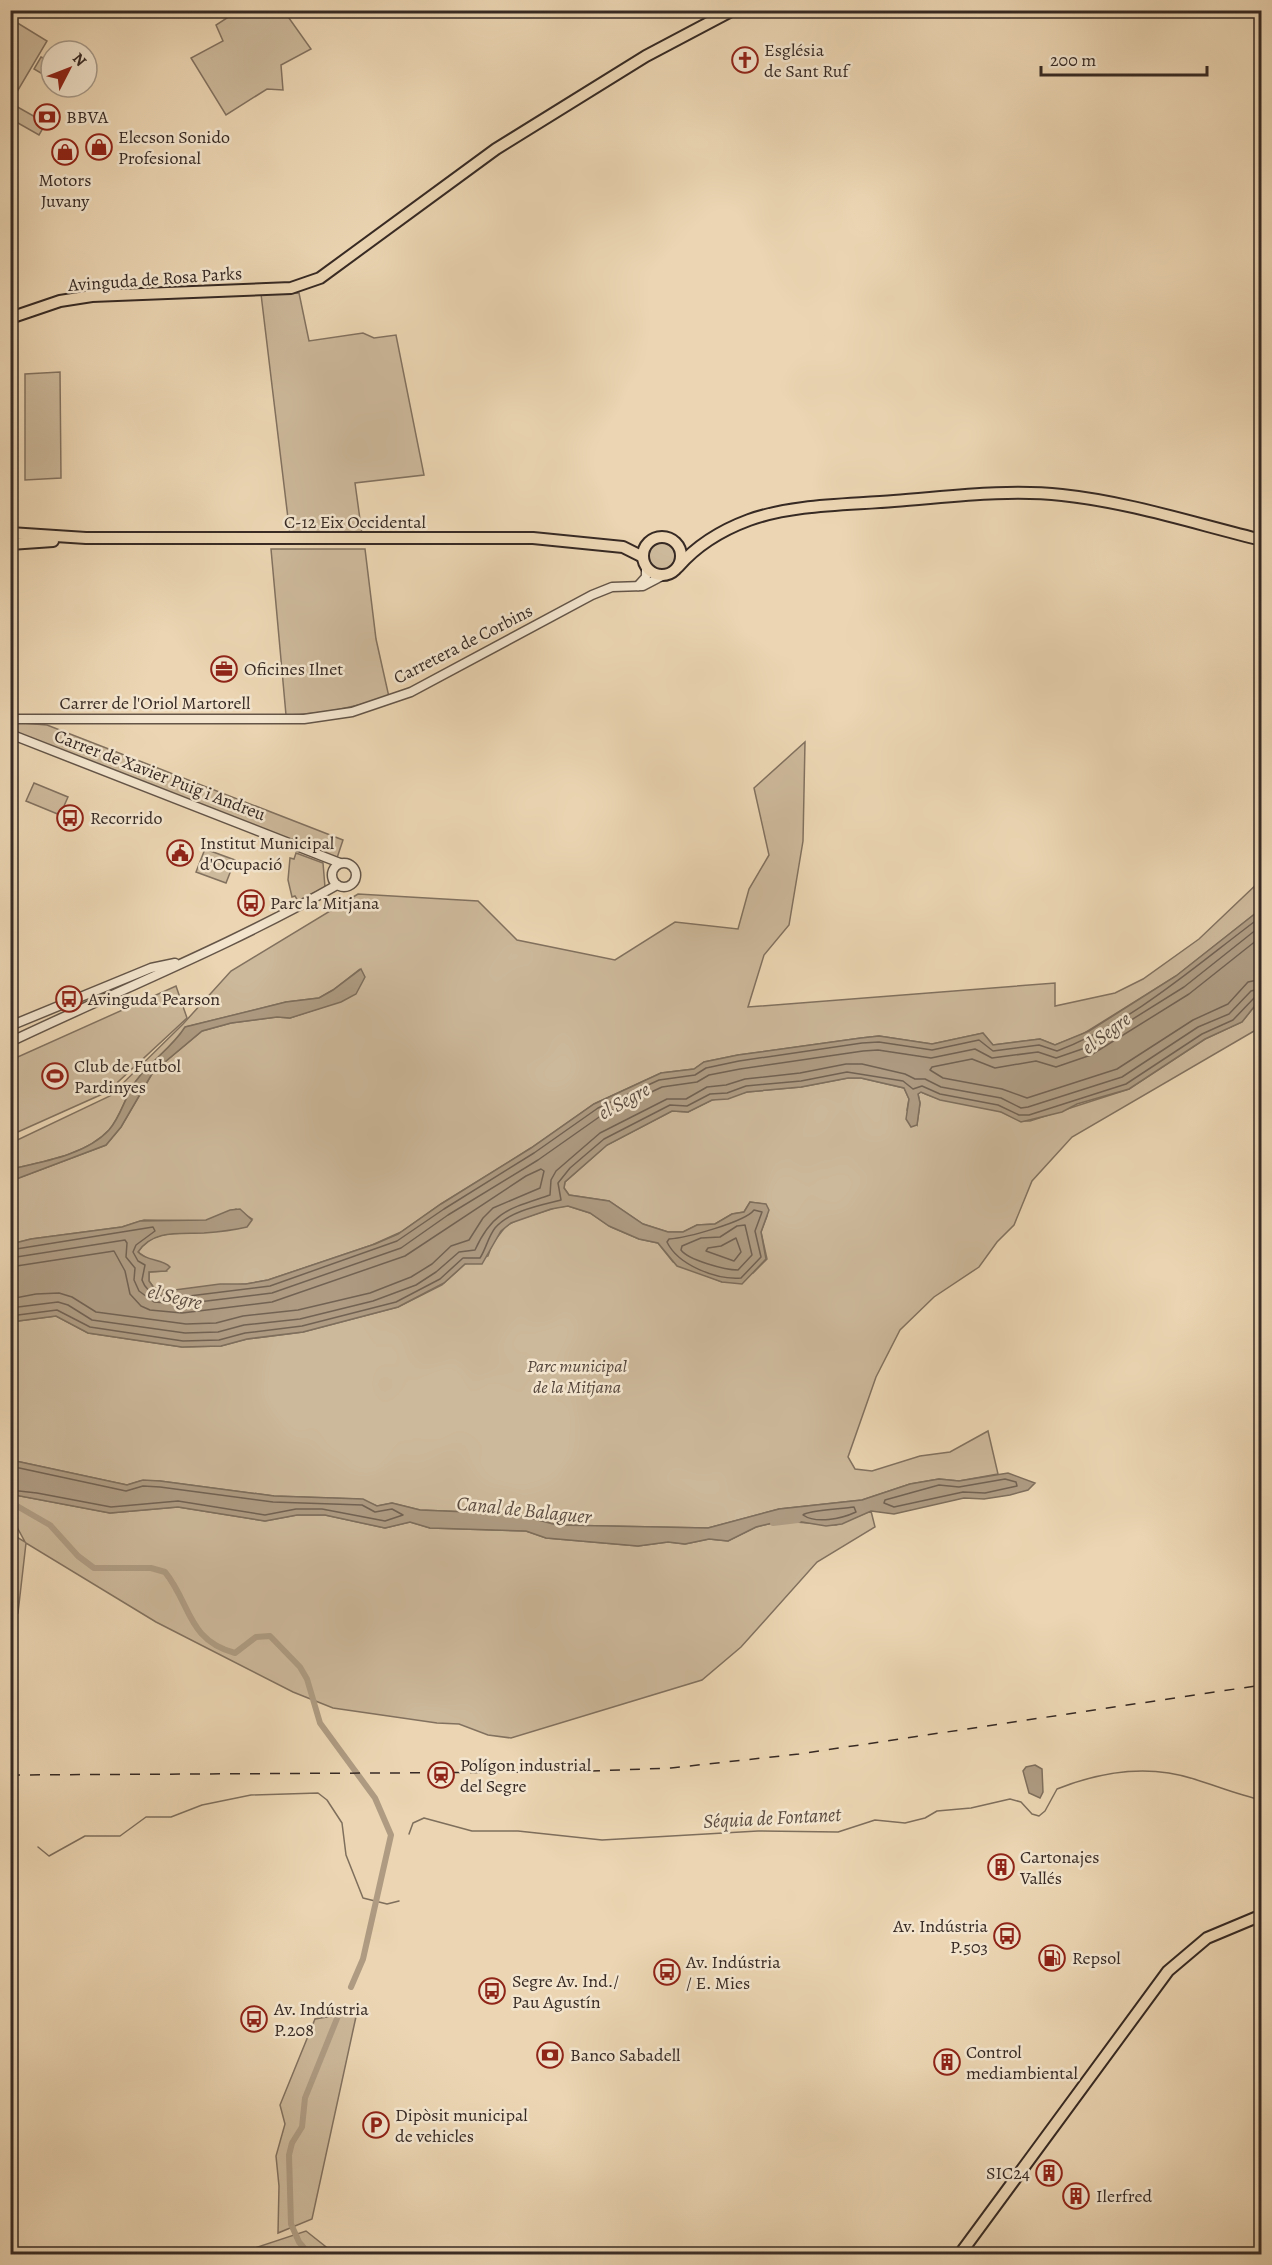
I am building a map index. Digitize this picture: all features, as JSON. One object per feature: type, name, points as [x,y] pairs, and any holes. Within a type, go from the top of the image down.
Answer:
[{"type":"main road","name":"Avinguda de Rosa Parks","points":[[10,318],[78,297],[291,288],[304,284],[332,270],[452,179],[536,123],[646,56],[733,10]]},
{"type":"main road","points":[[623,547],[645,561],[654,573],[664,575],[678,567],[701,544],[748,521],[783,512],[1022,493],[1102,501],[1262,540]]},
{"type":"main road","points":[[10,533],[23,539]]},
{"type":"main road","points":[[623,547],[665,537],[677,544],[701,544]]},
{"type":"main road","name":"C-12 Eix Occidental","points":[[23,539],[533,538],[623,547]]},
{"type":"main road","points":[[10,544],[23,539]]},
{"type":"main road","points":[[645,561],[649,542]]},
{"type":"main road","points":[[677,544],[681,552],[678,567]]},
{"type":"main road","points":[[960,2254],[1168,1971],[1207,1938],[1262,1915]]},
{"type":"street","points":[[636,587],[644,582],[645,561]]},
{"type":"street","name":"Carretera de Corbins","points":[[300,719],[352,712],[411,692],[592,595],[612,588],[636,587],[664,575]]},
{"type":"street","name":"Carrer de l'Oriol Martorell","points":[[10,719],[300,719]]},
{"type":"street","name":"Carrer de Xavier Puig i Andreu","points":[[10,734],[335,863]]},
{"type":"street","points":[[10,1042],[280,916],[337,885],[348,887],[357,875],[351,864],[335,863],[332,875],[337,885]]},
{"type":"street","points":[[10,1026],[151,968],[189,959]]},
{"type":"green space","points":[[224,11],[284,11],[311,49],[281,65],[283,90],[267,89],[226,115],[191,58],[223,41],[216,25],[227,18]]},
{"type":"green space","points":[[11,19],[44,39],[39,39],[39,55],[11,102]]},
{"type":"green space","points":[[39,60],[39,72],[34,69]]},
{"type":"green space","points":[[14,105],[46,123],[39,135],[11,119]]},
{"type":"green space","points":[[299,293],[309,341],[363,333],[374,338],[396,335],[424,475],[355,483],[362,534],[290,535],[261,294]]},
{"type":"green space","points":[[60,372],[61,478],[25,480],[25,374]]},
{"type":"green space","points":[[662,540],[672,545],[677,555],[672,565],[662,570],[652,565],[647,555],[652,545]]},
{"type":"green space","points":[[271,549],[365,549],[376,639],[389,697],[338,709],[286,715]]},
{"type":"green space","points":[[10,722],[47,725],[343,840],[337,858],[11,731]]},
{"type":"green space","points":[[805,742],[803,841],[789,925],[764,955],[748,1007],[1055,983],[1055,1006],[1115,993],[1143,979],[1199,939],[1261,880],[1261,909],[1176,976],[1083,1034],[1055,1045],[1040,1039],[993,1045],[983,1033],[932,1044],[879,1036],[738,1055],[704,1062],[694,1069],[661,1073],[594,1104],[531,1148],[441,1204],[401,1232],[372,1245],[268,1280],[167,1291],[154,1288],[149,1281],[149,1272],[166,1271],[138,1252],[144,1244],[160,1235],[213,1231],[252,1219],[236,1209],[206,1221],[144,1220],[122,1227],[31,1239],[11,1244],[11,1181],[106,1145],[121,1127],[153,1072],[202,1031],[231,1023],[277,1017],[290,1018],[332,1004],[360,969],[319,998],[286,1002],[186,1027],[136,1081],[109,1130],[88,1146],[63,1156],[11,1169],[11,1143],[110,1096],[183,1024],[231,971],[358,894],[478,901],[517,940],[615,960],[675,922],[738,929],[749,889],[769,855],[754,788]]},
{"type":"green space","points":[[34,783],[68,797],[60,815],[26,801]]},
{"type":"green space","points":[[205,849],[235,860],[226,883],[196,872]]},
{"type":"green space","points":[[296,853],[323,863],[325,887],[298,901],[295,896],[292,897],[288,880],[290,858],[294,859]]},
{"type":"green space","points":[[176,986],[187,1018],[107,1092],[11,1135],[11,1060]]},
{"type":"green space","name":"Parc municipal de la Mitjana","points":[[1261,998],[1261,1027],[1072,1137],[1032,1181],[1014,1225],[997,1242],[979,1267],[934,1297],[900,1330],[876,1377],[848,1457],[855,1469],[872,1471],[920,1456],[950,1452],[988,1431],[998,1474],[959,1481],[939,1479],[910,1484],[862,1500],[779,1509],[708,1528],[558,1525],[515,1514],[420,1510],[392,1503],[377,1506],[359,1499],[274,1496],[160,1481],[140,1481],[127,1485],[11,1460],[11,1322],[56,1316],[88,1333],[182,1347],[221,1346],[247,1339],[303,1332],[398,1307],[442,1285],[465,1264],[488,1256],[492,1244],[506,1226],[517,1220],[568,1206],[590,1213],[611,1227],[639,1239],[658,1243],[673,1262],[722,1282],[753,1273],[767,1259],[761,1232],[767,1216],[763,1204],[750,1202],[744,1212],[732,1214],[715,1224],[697,1225],[683,1232],[668,1232],[643,1224],[609,1201],[569,1195],[564,1188],[565,1182],[607,1145],[672,1111],[688,1112],[712,1100],[747,1092],[801,1087],[848,1078],[861,1078],[904,1088],[909,1099],[907,1110],[917,1125],[920,1103],[918,1094],[921,1092],[940,1099],[989,1108],[1030,1121],[1129,1089],[1205,1039],[1242,1022]]},
{"type":"green space","points":[[15,1495],[110,1513],[178,1507],[265,1521],[297,1515],[325,1515],[385,1528],[410,1522],[430,1528],[526,1531],[546,1538],[638,1546],[668,1542],[685,1544],[709,1539],[728,1541],[756,1527],[781,1521],[836,1525],[871,1511],[875,1527],[817,1562],[741,1647],[702,1680],[511,1738],[488,1735],[459,1724],[333,1708],[293,1692],[156,1622],[26,1543],[18,1613],[11,1612],[10,1533],[25,1542],[11,1516],[11,1500]]},
{"type":"green space","points":[[357,2012],[312,2219],[278,2233],[279,2186],[276,2156],[285,2124],[280,2105],[315,2019]]},
{"type":"green space","points":[[306,2231],[335,2254],[237,2254]]},
{"type":"water","name":"el Segre","points":[[1261,909],[1261,998],[1242,1022],[1205,1039],[1129,1089],[1077,1104],[1062,1112],[1021,1122],[1001,1112],[940,1100],[921,1092],[918,1094],[920,1103],[917,1125],[911,1127],[906,1119],[909,1099],[904,1088],[861,1078],[747,1092],[728,1099],[712,1100],[688,1112],[672,1111],[607,1145],[565,1182],[564,1188],[569,1195],[609,1201],[643,1224],[668,1232],[683,1232],[697,1225],[715,1224],[732,1214],[744,1212],[750,1202],[766,1204],[769,1210],[761,1232],[766,1259],[742,1284],[722,1282],[677,1266],[658,1243],[639,1239],[609,1226],[590,1213],[568,1206],[551,1209],[511,1223],[501,1231],[482,1264],[465,1264],[444,1283],[398,1307],[303,1332],[247,1339],[221,1346],[182,1347],[88,1333],[56,1316],[11,1322],[11,1244],[31,1239],[122,1227],[140,1221],[206,1220],[230,1210],[240,1209],[252,1220],[247,1227],[209,1233],[168,1234],[151,1239],[138,1252],[170,1267],[166,1271],[149,1272],[149,1281],[154,1288],[167,1291],[268,1280],[398,1234],[441,1204],[531,1148],[594,1104],[661,1073],[694,1069],[704,1062],[738,1055],[879,1036],[932,1044],[983,1033],[993,1045],[1040,1039],[1055,1045],[1089,1031],[1176,976]]},
{"type":"water","points":[[361,969],[365,977],[356,994],[341,1002],[290,1018],[277,1017],[231,1023],[202,1031],[153,1072],[121,1127],[106,1145],[11,1181],[11,1169],[63,1156],[99,1139],[113,1125],[136,1081],[185,1027],[286,1002],[319,998]]},
{"type":"water","points":[[11,1460],[127,1485],[143,1480],[160,1481],[274,1496],[363,1499],[377,1506],[392,1503],[420,1510],[515,1514],[557,1525],[708,1528],[779,1509],[862,1500],[910,1484],[939,1479],[959,1481],[1008,1473],[1035,1483],[1028,1490],[1010,1495],[984,1499],[964,1498],[894,1514],[871,1511],[842,1524],[826,1526],[781,1521],[756,1527],[728,1541],[709,1539],[685,1544],[668,1542],[638,1546],[546,1538],[526,1531],[430,1528],[410,1522],[385,1528],[325,1515],[297,1515],[265,1521],[178,1507],[110,1513],[15,1495],[11,1500]]},
{"type":"water","points":[[1035,1765],[1042,1769],[1043,1792],[1040,1798],[1029,1793],[1023,1771],[1026,1767]]},
{"type":"waterway","points":[[10,1502],[50,1525],[78,1556],[94,1568],[151,1568],[165,1572],[199,1630],[219,1647],[235,1653],[256,1637],[270,1636],[300,1667],[307,1679],[320,1723],[375,1798],[391,1835],[363,1959],[351,1987]]},
{"type":"waterway","name":"Canal de Balaguer","points":[[773,1523],[798,1520]]},
{"type":"waterway","name":"Séquia de Fontanet","points":[[409,1834],[413,1823],[424,1818],[472,1831],[518,1831],[602,1840],[758,1831],[838,1832],[875,1820],[905,1823],[925,1818],[937,1811],[971,1808],[1010,1799],[1021,1802],[1032,1814],[1039,1816],[1045,1811],[1057,1789],[1108,1774],[1142,1771],[1177,1774],[1262,1800]]},
{"type":"waterway","name":"Séquia de Fontanet","points":[[38,1847],[49,1856],[85,1836],[120,1836],[146,1817],[171,1817],[202,1805],[251,1795],[318,1793],[327,1800],[342,1823],[346,1855],[363,1898],[387,1904],[399,1901]]},
{"type":"waterway","points":[[309,2254],[299,2242],[291,2224],[289,2155],[292,2143],[302,2127],[305,2098],[338,2016]]},
{"type":"railway","points":[[10,1775],[563,1772],[671,1768],[799,1754],[1262,1685]]},
{"type":"place","name":"Església de Sant Ruf","points":[[745,60]]},
{"type":"place","name":"BBVA","points":[[47,117]]},
{"type":"place","name":"Elecson Sonido Profesional","points":[[99,147]]},
{"type":"place","name":"Motors Juvany","points":[[65,152]]},
{"type":"place","name":"Oficines Ilnet","points":[[224,669]]},
{"type":"place","name":"Recorrido","points":[[70,818]]},
{"type":"place","name":"Institut Municipal d'Ocupació","points":[[180,853]]},
{"type":"place","name":"Parc la Mitjana","points":[[251,903]]},
{"type":"place","name":"Avinguda Pearson","points":[[69,999]]},
{"type":"place","name":"Club de Futbol Pardinyes","points":[[55,1076]]},
{"type":"place","name":"Polígon industrial del Segre","points":[[441,1775]]},
{"type":"place","name":"Cartonajes Vallés","points":[[1001,1867]]},
{"type":"place","name":"Av. Indústria P.503","points":[[1007,1936]]},
{"type":"place","name":"Repsol","points":[[1052,1958]]},
{"type":"place","name":"Av. Indústria / E. Mies","points":[[667,1972]]},
{"type":"place","name":"Segre Av. Ind./ Pau Agustín","points":[[492,1991]]},
{"type":"place","name":"Av. Indústria P.208","points":[[254,2019]]},
{"type":"place","name":"Banco Sabadell","points":[[550,2055]]},
{"type":"place","name":"Control mediambiental","points":[[947,2062]]},
{"type":"place","name":"Dipòsit municipal de vehicles","points":[[376,2125]]},
{"type":"place","name":"SIC24","points":[[1049,2173]]},
{"type":"place","name":"Ilerfred","points":[[1076,2196]]}]
